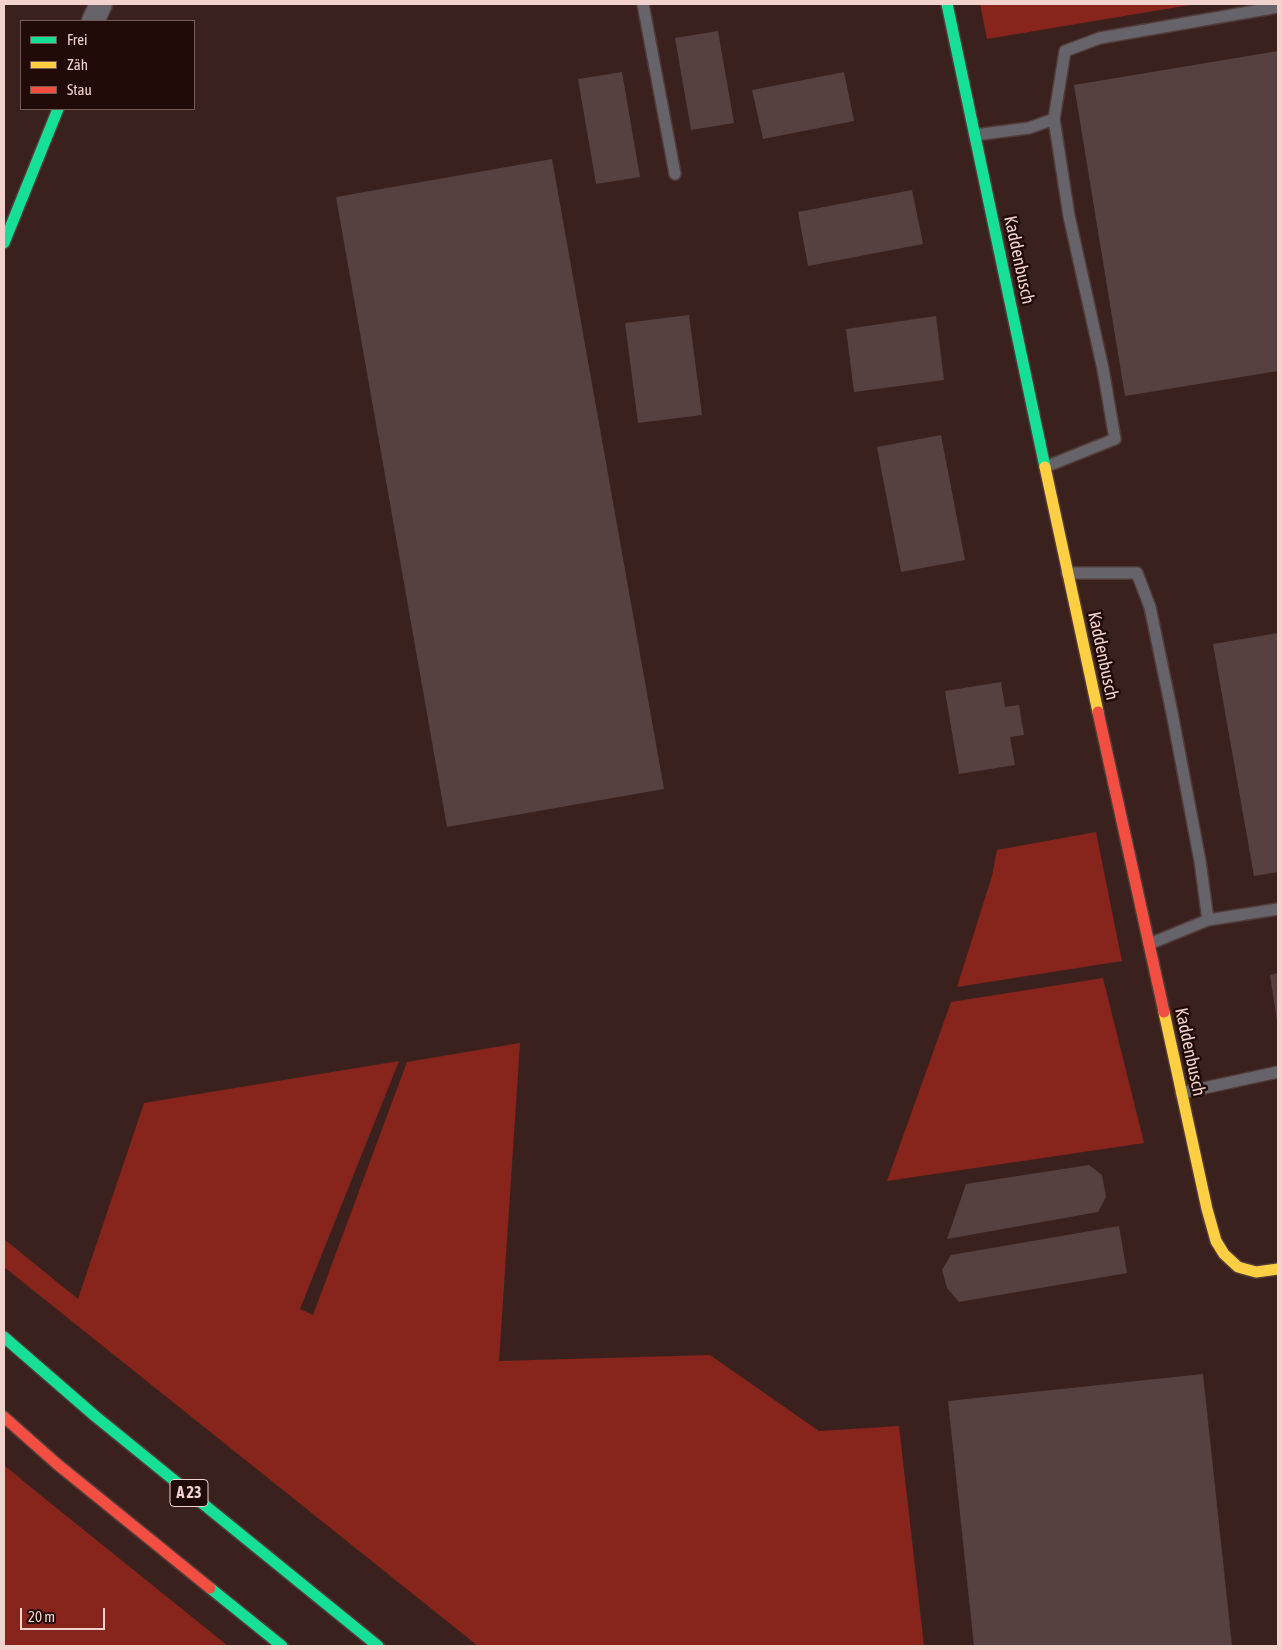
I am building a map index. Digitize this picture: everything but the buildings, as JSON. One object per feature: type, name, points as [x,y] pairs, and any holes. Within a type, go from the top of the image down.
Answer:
[{"type":"main road","name":"Kaddenbusch","points":[[947,4],[1067,573],[1207,1209],[1216,1241],[1224,1254],[1238,1267],[1256,1272],[1278,1269]]},
{"type":"main road","points":[[4,243],[58,110]]},
{"type":"main road","name":"A 23","points":[[4,1337],[95,1416],[378,1646]]},
{"type":"main road","points":[[4,1418],[57,1464],[282,1646]]},
{"type":"street","points":[[94,20],[100,4]]},
{"type":"lane","points":[[644,4],[675,174]]},
{"type":"lane","points":[[1045,467],[1115,439],[1103,369],[1069,216],[1054,119],[1065,51],[1100,38],[1278,7]]},
{"type":"lane","points":[[975,135],[1029,128],[1054,119]]},
{"type":"lane","points":[[1067,573],[1138,573],[1150,607],[1172,713],[1200,861],[1208,920]]},
{"type":"lane","points":[[1149,944],[1208,920],[1278,909]]},
{"type":"lane","points":[[1181,1093],[1278,1072]]},
{"type":"shaded area","points":[[980,4],[1196,4],[987,39]]},
{"type":"shaded area","points":[[1096,832],[1122,961],[957,987],[992,876],[997,850]]},
{"type":"shaded area","points":[[1103,978],[1144,1143],[887,1181],[951,1002]]},
{"type":"shaded area","points":[[520,1043],[499,1361],[710,1355],[819,1431],[899,1426],[924,1646],[478,1646],[4,1267],[4,1239],[78,1299],[144,1103],[399,1061],[300,1309],[313,1315],[407,1062]]},
{"type":"shaded area","points":[[4,1465],[33,1489],[228,1646],[4,1646]]},
{"type":"traffic: fast","points":[[947,4],[1045,467]]},
{"type":"traffic: fast","points":[[4,243],[58,110]]},
{"type":"traffic: fast","points":[[4,1337],[95,1416],[378,1646]]},
{"type":"traffic: fast","points":[[210,1588],[282,1646]]},
{"type":"traffic: slow","points":[[1045,467],[1098,712]]},
{"type":"traffic: slow","points":[[1164,1012],[1207,1209],[1216,1241],[1224,1254],[1238,1267],[1256,1272],[1278,1269]]},
{"type":"traffic: jam","points":[[1098,712],[1164,1012]]},
{"type":"traffic: jam","points":[[4,1417],[57,1464],[210,1588]]}]
